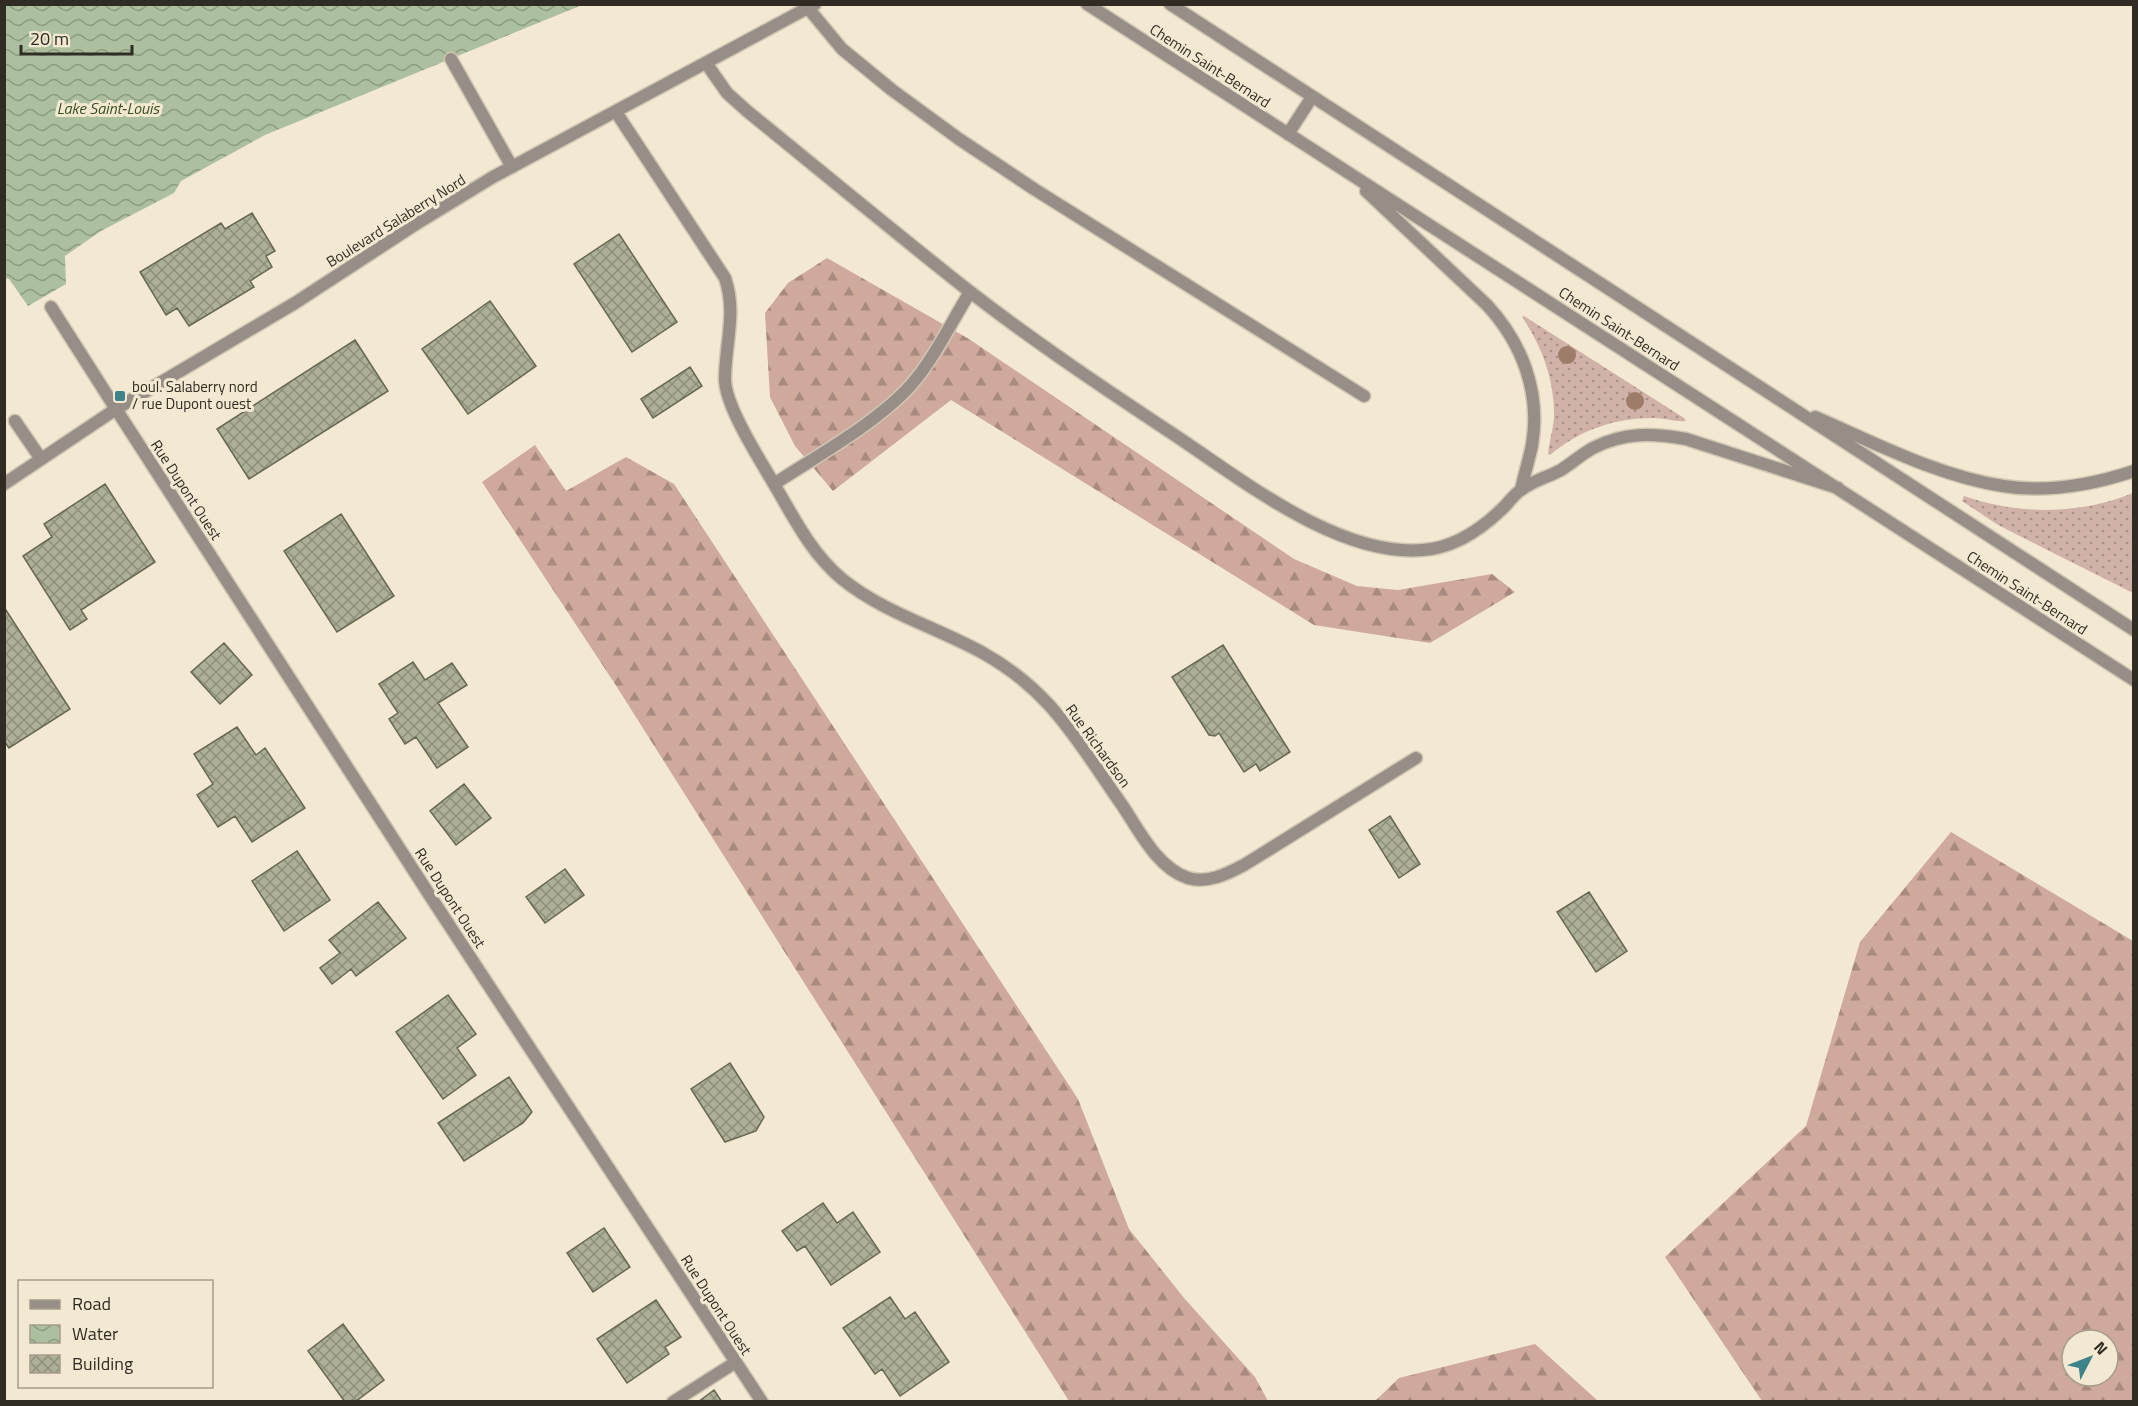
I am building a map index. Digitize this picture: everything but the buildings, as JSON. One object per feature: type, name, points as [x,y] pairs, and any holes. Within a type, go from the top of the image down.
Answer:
[{"type":"street","name":"Chemin Saint-Bernard","points":[[1087,4],[2133,680]]},
{"type":"street","name":"Chemin Saint-Bernard","points":[[1170,4],[2133,630]]},
{"type":"street","points":[[811,6],[842,49],[958,139],[1364,396]]},
{"type":"street","name":"Boulevard Salaberry Nord","points":[[4,484],[116,409],[296,303],[416,224],[512,167],[811,6]]},
{"type":"street","points":[[451,59],[512,167]]},
{"type":"street","points":[[706,63],[727,93],[747,111],[970,292],[1062,359],[1205,455],[1300,515],[1346,538],[1370,546],[1399,551],[1426,550],[1450,544],[1486,523],[1521,490],[1561,470],[1600,446],[1629,435],[1645,434],[1686,439],[1838,488]]},
{"type":"street","points":[[1288,134],[1312,97]]},
{"type":"street","name":"Rue Richardson","points":[[616,112],[715,261],[724,279],[731,304],[725,382],[727,389],[737,417],[806,540],[842,578],[870,598],[982,652],[1029,685],[1051,706],[1155,853],[1176,873],[1190,879],[1224,875],[1244,865],[1416,758]]},
{"type":"street","points":[[1346,172],[1486,304],[1502,321],[1513,338],[1525,364],[1534,404],[1532,445],[1521,490]]},
{"type":"street","points":[[774,484],[843,438],[892,402],[912,383],[970,292]]},
{"type":"street","name":"Rue Dupont Ouest","points":[[51,307],[493,992],[762,1401]]},
{"type":"street","points":[[1784,404],[1935,467],[1976,481],[2027,489],[2071,487],[2095,483],[2133,471]]},
{"type":"street","points":[[15,421],[41,459]]},
{"type":"street","points":[[673,1401],[736,1362]]},
{"type":"shaded area","points":[[1524,316],[1686,421],[1654,418],[1611,423],[1586,432],[1550,455],[1548,454],[1554,418],[1550,377],[1536,340],[1522,317]]},
{"type":"shaded area","points":[[2133,493],[2133,593],[1998,525],[1962,501],[1964,496],[2006,507],[2049,510],[2092,505]]},
{"type":"green space","points":[[827,258],[969,339],[1294,559],[1357,586],[1398,590],[1492,574],[1515,592],[1430,643],[1314,625],[951,400],[833,491],[795,446],[770,397],[765,313],[788,283]]},
{"type":"green space","points":[[535,445],[566,491],[626,457],[674,484],[1078,1099],[1129,1229],[1184,1298],[1255,1377],[1268,1401],[1069,1401],[615,684],[482,482]]},
{"type":"green space","points":[[1951,832],[2133,941],[2133,1401],[1762,1401],[1665,1257],[1806,1126],[1860,942]]},
{"type":"green space","points":[[1535,1344],[1598,1401],[1375,1401],[1399,1378]]},
{"type":"water","name":"Lake Saint-Louis","points":[[4,5],[582,5],[265,135],[181,181],[174,193],[101,231],[65,256],[66,284],[28,306],[9,279],[5,278]]},
{"type":"place","name":"boul. Salaberry nord / rue Dupont ouest","points":[[120,396]]}]
